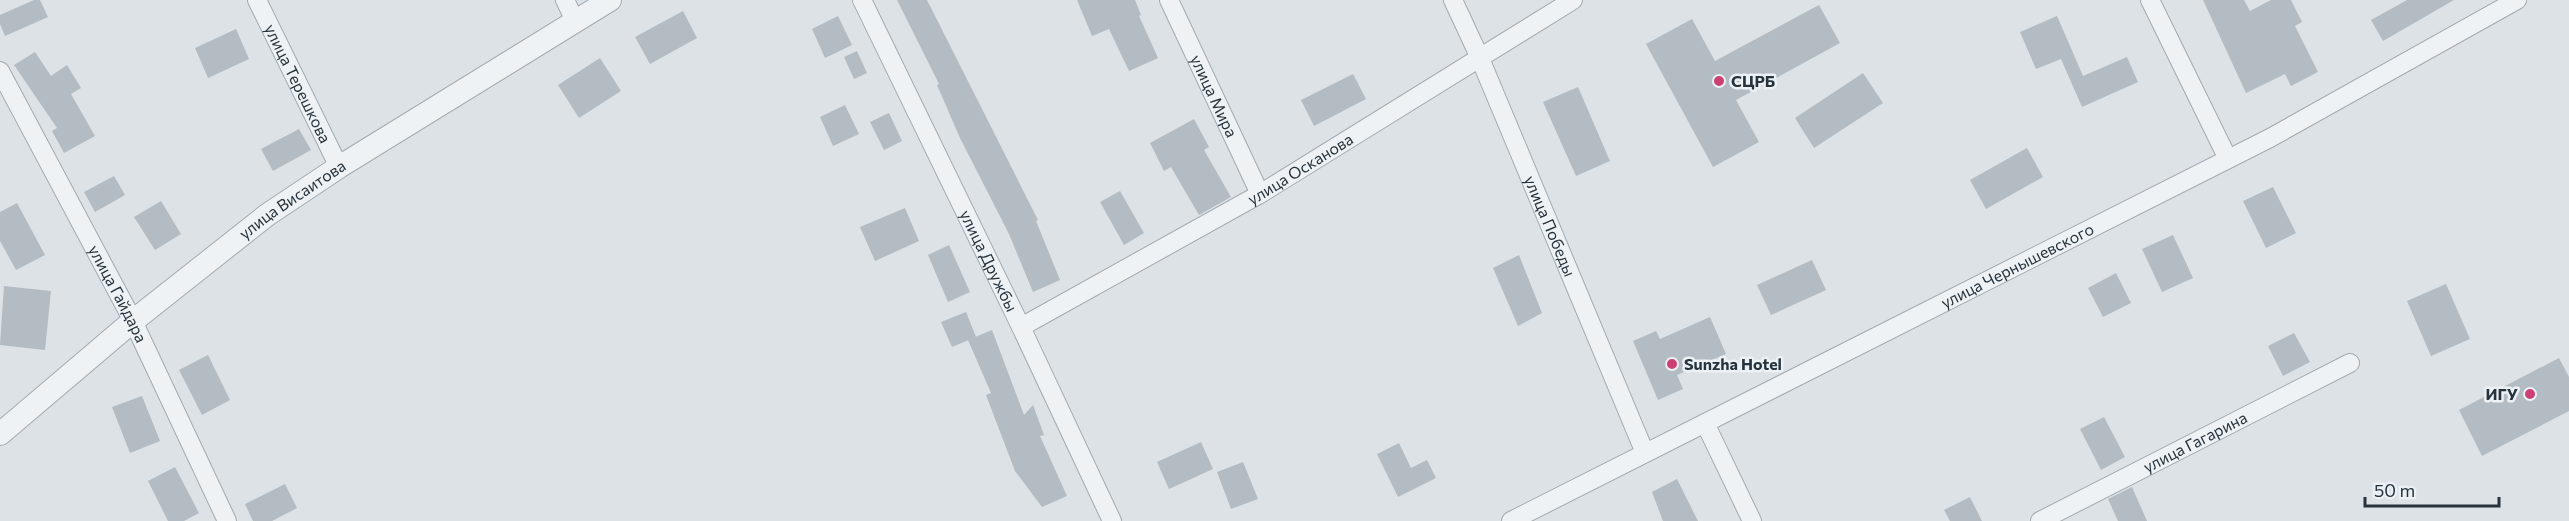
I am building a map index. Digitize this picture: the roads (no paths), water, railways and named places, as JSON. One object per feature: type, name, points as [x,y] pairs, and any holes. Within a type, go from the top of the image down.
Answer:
[{"type":"street","name":"улица Терешкова","points":[[256,0],[339,167]]},
{"type":"street","points":[[565,0],[575,21]]},
{"type":"street","name":"улица Висаитова","points":[[0,434],[133,321],[267,215],[339,167],[610,0]]},
{"type":"street","name":"улица Дружбы","points":[[862,0],[1021,327],[1112,521]]},
{"type":"street","name":"улица Мира","points":[[1169,0],[1260,194]]},
{"type":"street","name":"улица Победы","points":[[1453,0],[1479,56],[1645,453]]},
{"type":"street","name":"улица Осканова","points":[[1021,327],[1260,194],[1479,56],[1573,0]]},
{"type":"street","points":[[2150,0],[2228,159]]},
{"type":"street","name":"улица Чернышевского","points":[[1511,521],[2228,159],[2517,0]]},
{"type":"street","name":"улица Гайдара","points":[[0,71],[133,321],[227,521]]},
{"type":"street","name":"улица Гагарина","points":[[2040,521],[2350,363]]},
{"type":"street","points":[[1705,423],[1752,521]]},
{"type":"place","name":"СЦРБ","points":[[1719,81]]},
{"type":"place","name":"Sunzha Hotel","points":[[1672,364]]},
{"type":"place","name":"ИГУ","points":[[2530,394]]}]
